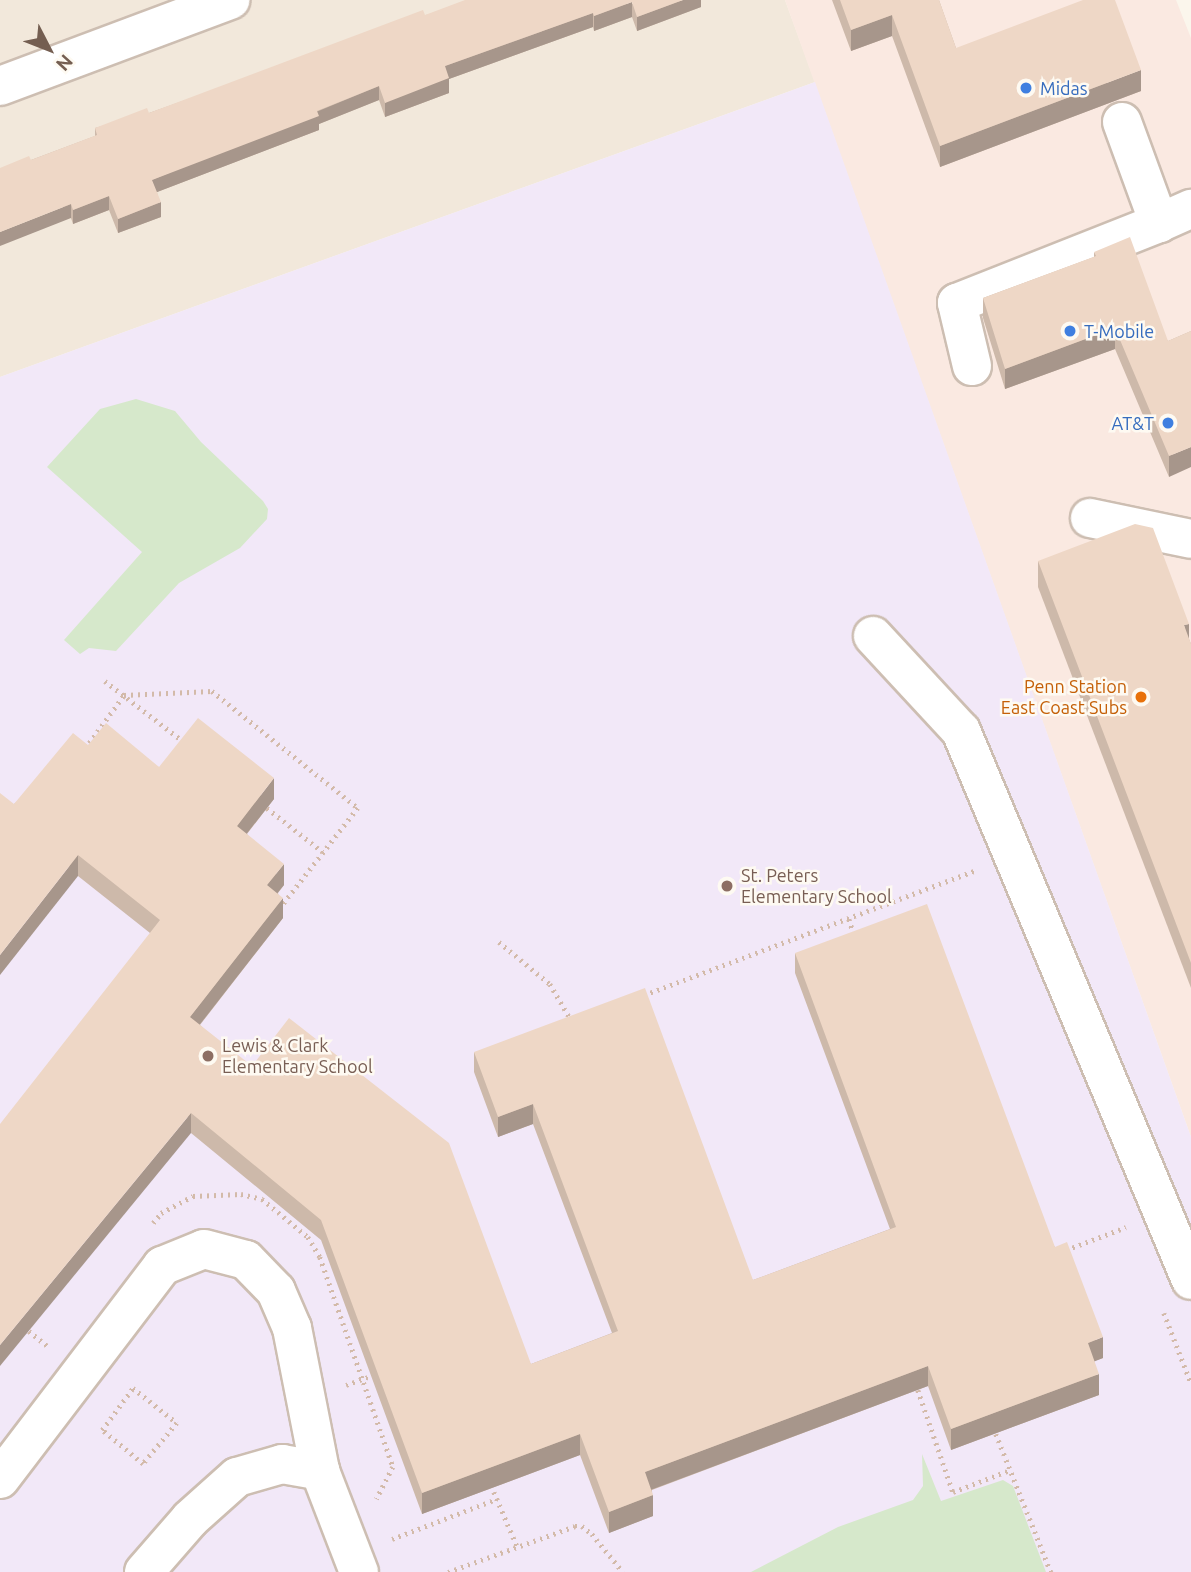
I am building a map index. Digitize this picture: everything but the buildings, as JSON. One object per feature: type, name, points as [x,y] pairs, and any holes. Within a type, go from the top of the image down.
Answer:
[{"type":"street","points":[[0,86],[230,0]]},
{"type":"street","points":[[972,366],[957,303],[1175,216],[1122,122]]},
{"type":"street","points":[[1090,518],[1191,539]]},
{"type":"street","points":[[873,636],[961,732],[1191,1280]]},
{"type":"street","points":[[0,1479],[162,1266],[204,1249],[246,1260],[276,1291],[292,1328],[320,1471],[359,1572]]},
{"type":"street","points":[[144,1572],[190,1519],[237,1477],[282,1464],[320,1471]]},
{"type":"path","points":[[105,681],[191,747]]},
{"type":"path","points":[[124,695],[212,691],[358,808],[276,913]]},
{"type":"path","points":[[86,748],[124,695]]},
{"type":"path","points":[[267,808],[323,852]]},
{"type":"path","points":[[635,998],[849,919],[1013,854]]},
{"type":"path","points":[[849,919],[856,939]]},
{"type":"path","points":[[499,942],[550,984],[572,1022],[584,1017]]},
{"type":"path","points":[[144,1234],[161,1213],[193,1196],[241,1194],[262,1199],[308,1237],[320,1257],[393,1467],[377,1499]]},
{"type":"path","points":[[1062,1252],[1163,1213]]},
{"type":"path","points":[[29,1331],[52,1350]]},
{"type":"path","points":[[45,1360],[61,1340]]},
{"type":"path","points":[[337,1388],[371,1376]]},
{"type":"path","points":[[133,1388],[177,1423],[143,1464],[102,1430],[133,1388]]},
{"type":"path","points":[[918,1390],[953,1492],[1010,1470]]},
{"type":"path","points":[[996,1434],[1051,1572]]},
{"type":"path","points":[[372,1486],[381,1509]]},
{"type":"path","points":[[494,1492],[517,1546]]},
{"type":"path","points":[[392,1539],[497,1499]]},
{"type":"path","points":[[448,1572],[517,1546],[582,1526],[623,1572]]},
{"type":"path","points":[[388,1529],[395,1548]]},
{"type":"shaded area","points":[[0,0],[785,0],[815,82],[0,377]]},
{"type":"shaded area","points":[[785,0],[1176,0],[1191,38],[1191,1137]]},
{"type":"shaded area","name":"St. Peters Elementary School","points":[[815,82],[1191,1137],[1191,1572],[0,1572],[0,377]]},
{"type":"green space","points":[[136,399],[175,411],[201,442],[263,501],[268,509],[267,519],[240,548],[179,583],[116,651],[89,648],[80,654],[64,640],[142,552],[47,467],[100,409]]},
{"type":"green space","points":[[922,1454],[941,1501],[1003,1480],[1013,1486],[1046,1572],[751,1572],[838,1527],[913,1500],[923,1486]]},
{"type":"place","name":"Midas","points":[[1026,88]]},
{"type":"place","name":"T-Mobile","points":[[1070,331]]},
{"type":"place","name":"AT&T","points":[[1168,423]]},
{"type":"place","name":"Penn Station East Coast Subs","points":[[1141,697]]},
{"type":"place","name":"St. Peters Elementary School","points":[[727,886]]},
{"type":"place","name":"Lewis & Clark Elementary School","points":[[208,1056]]}]
